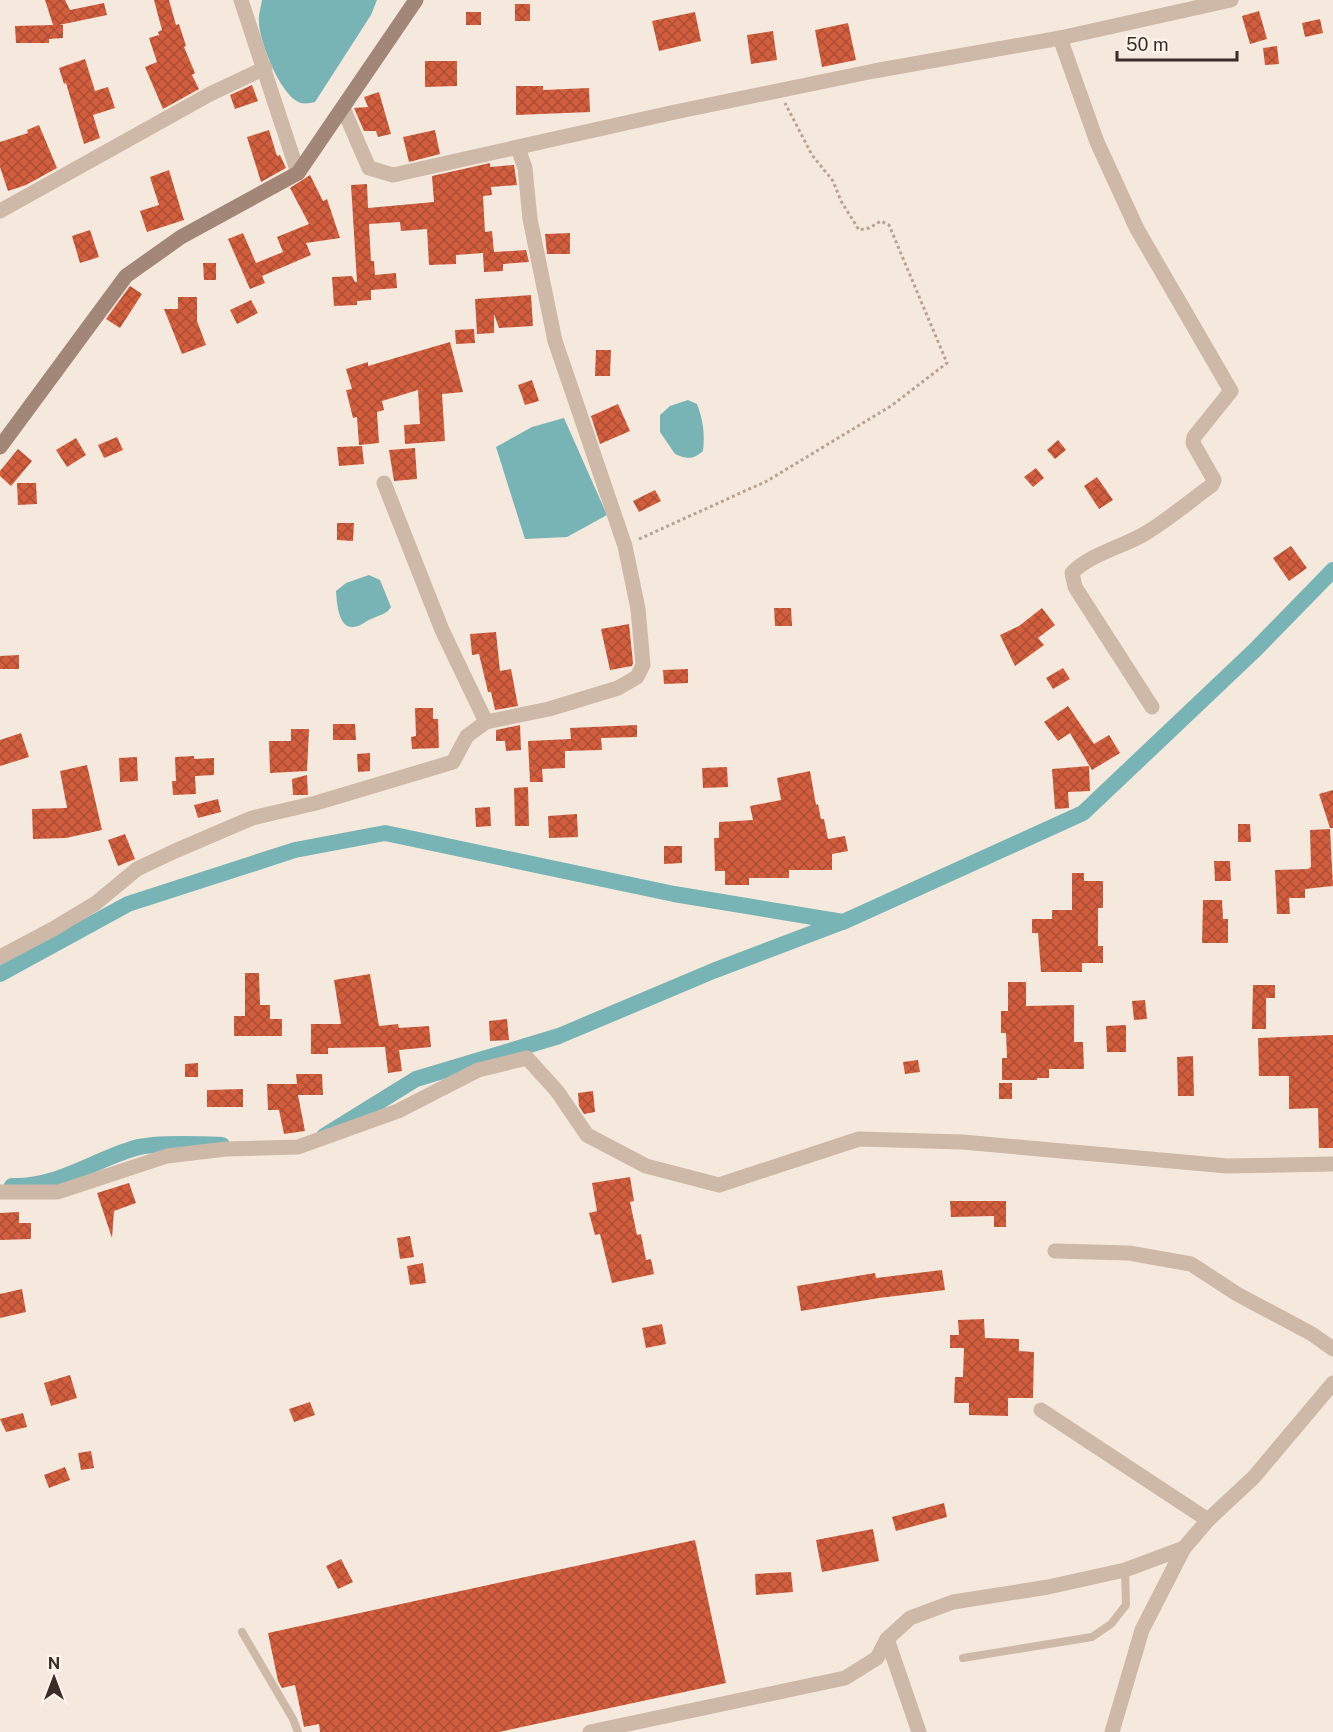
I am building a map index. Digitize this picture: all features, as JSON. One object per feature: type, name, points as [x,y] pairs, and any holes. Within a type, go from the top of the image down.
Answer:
[{"type":"main road","points":[[0,447],[126,276],[181,237],[298,173],[416,0]]},
{"type":"street","points":[[241,0],[298,173]]},
{"type":"street","points":[[343,108],[369,168],[393,175],[779,90],[1060,38],[1231,0]]},
{"type":"street","points":[[1060,38],[1097,142],[1137,229],[1231,391],[1194,436],[1193,443],[1214,480],[1212,485],[1149,531],[1118,549],[1082,563],[1072,573],[1075,587],[1152,707]]},
{"type":"street","points":[[0,211],[210,94],[265,68]]},
{"type":"street","points":[[0,957],[96,903],[137,869],[252,818],[316,803],[453,762],[467,736],[486,722],[549,709],[618,688],[637,677],[643,665],[642,648],[638,609],[625,546],[555,341],[530,219],[525,168],[518,148]]},
{"type":"street","points":[[384,483],[442,630],[486,722]]},
{"type":"street","points":[[0,1192],[58,1192],[167,1156],[226,1149],[298,1147],[398,1111],[478,1070],[528,1058],[557,1091],[587,1135],[646,1166],[719,1185],[858,1138],[962,1142],[1227,1166],[1333,1164]]},
{"type":"street","points":[[1056,1251],[1129,1253],[1191,1264],[1237,1294],[1312,1334],[1333,1348]]},
{"type":"street","points":[[1112,1732],[1142,1630],[1184,1548],[1208,1520],[1254,1478],[1333,1383]]},
{"type":"street","points":[[1041,1410],[1208,1520]]},
{"type":"street","points":[[590,1732],[845,1678],[877,1658],[887,1639],[910,1618],[953,1602],[1048,1587],[1125,1570],[1184,1548]]},
{"type":"street","points":[[887,1639],[919,1732]]},
{"type":"lane","points":[[963,1658],[1092,1637],[1111,1624],[1126,1605],[1125,1570]]},
{"type":"lane","points":[[242,1632],[293,1719],[298,1732]]},
{"type":"path","points":[[625,546],[767,481],[891,406],[947,363],[889,225],[880,221],[859,230],[832,181],[812,155],[779,90]]},
{"type":"water","points":[[262,0],[377,0],[371,15],[315,102],[301,103],[293,99],[286,91],[267,56],[259,23]]},
{"type":"water","points":[[688,400],[697,404],[704,438],[703,451],[689,458],[675,454],[660,432],[660,415],[670,406]]},
{"type":"water","points":[[564,418],[607,515],[567,537],[525,539],[496,447],[532,427]]},
{"type":"water","points":[[369,575],[380,580],[391,607],[385,613],[360,625],[351,627],[346,625],[340,616],[336,591],[346,583]]},
{"type":"building","points":[[45,0],[65,0],[70,10],[104,3],[107,15],[59,25],[63,25],[63,38],[49,39],[49,43],[16,43],[15,26],[53,25]]},
{"type":"building","points":[[154,0],[169,0],[195,73],[192,75],[199,89],[163,109],[145,67],[157,62],[149,38],[159,35],[158,32],[162,30]]},
{"type":"building","points":[[515,4],[530,4],[530,21],[515,21]]},
{"type":"building","points":[[1259,11],[1267,39],[1250,44],[1242,16]]},
{"type":"building","points":[[466,12],[481,12],[481,25],[466,25]]},
{"type":"building","points":[[695,12],[701,41],[659,51],[652,21]]},
{"type":"building","points":[[1320,19],[1323,33],[1305,37],[1302,23]]},
{"type":"building","points":[[848,23],[856,60],[822,67],[815,30]]},
{"type":"building","points":[[773,31],[777,60],[751,64],[747,35]]},
{"type":"building","points":[[1277,46],[1279,64],[1265,65],[1263,48]]},
{"type":"building","points":[[85,59],[95,91],[108,87],[115,108],[93,115],[100,138],[84,144],[66,83],[64,84],[59,68]]},
{"type":"building","points":[[425,61],[457,61],[457,86],[425,87]]},
{"type":"building","points":[[252,85],[258,101],[235,109],[230,95]]},
{"type":"building","points":[[516,86],[543,86],[543,90],[589,88],[590,112],[516,115]]},
{"type":"building","points":[[379,92],[391,134],[378,137],[376,131],[364,131],[354,108],[368,107],[364,97]]},
{"type":"building","points":[[39,125],[57,168],[26,185],[8,191],[0,167],[0,142],[28,133],[27,130]]},
{"type":"building","points":[[269,130],[277,156],[280,155],[286,168],[261,182],[247,137]]},
{"type":"building","points":[[435,130],[440,154],[409,162],[403,137]]},
{"type":"building","points":[[490,163],[490,167],[514,165],[517,185],[491,187],[492,195],[483,196],[485,232],[492,231],[494,252],[526,250],[529,262],[503,264],[503,271],[484,272],[483,253],[456,255],[456,264],[429,265],[427,229],[401,231],[400,222],[369,224],[371,261],[374,261],[375,275],[396,273],[397,288],[371,290],[371,300],[357,301],[357,305],[334,306],[332,277],[352,276],[357,282],[351,185],[367,184],[368,208],[434,202],[432,176]]},
{"type":"building","points":[[169,170],[184,220],[147,232],[140,211],[159,205],[150,177]]},
{"type":"building","points":[[310,175],[323,201],[327,199],[340,238],[306,243],[311,255],[262,276],[265,283],[250,289],[228,239],[243,233],[256,263],[283,252],[277,237],[309,224],[290,188]]},
{"type":"building","points":[[90,230],[99,257],[80,263],[72,236]]},
{"type":"building","points":[[570,233],[570,254],[547,254],[545,234]]},
{"type":"building","points":[[203,263],[216,263],[216,280],[204,280]]},
{"type":"building","points":[[130,286],[142,294],[120,328],[106,319]]},
{"type":"building","points":[[531,295],[533,326],[499,328],[494,314],[494,333],[477,334],[475,299]]},
{"type":"building","points":[[178,297],[197,297],[197,321],[206,345],[182,354],[164,309],[178,309]]},
{"type":"building","points":[[251,300],[258,313],[237,324],[230,310]]},
{"type":"building","points":[[474,329],[475,343],[456,344],[455,330]]},
{"type":"building","points":[[450,342],[463,392],[442,394],[445,441],[405,444],[404,425],[420,424],[418,390],[382,401],[384,410],[377,412],[379,443],[359,445],[357,417],[353,418],[346,390],[352,389],[346,369],[368,362],[368,366]]},
{"type":"building","points":[[596,350],[611,350],[610,376],[595,376]]},
{"type":"building","points":[[532,380],[539,401],[525,405],[518,385]]},
{"type":"building","points":[[618,404],[630,431],[600,444],[591,416]]},
{"type":"building","points":[[117,437],[123,450],[104,458],[98,445]]},
{"type":"building","points":[[76,438],[86,455],[67,467],[56,450]]},
{"type":"building","points":[[1058,440],[1066,450],[1055,459],[1047,450]]},
{"type":"building","points":[[362,446],[364,464],[339,466],[337,447]]},
{"type":"building","points":[[415,448],[417,479],[394,481],[389,450]]},
{"type":"building","points":[[18,449],[32,461],[11,486],[0,476],[0,471]]},
{"type":"building","points":[[1036,468],[1044,478],[1033,487],[1024,477]]},
{"type":"building","points":[[1097,477],[1113,500],[1099,509],[1084,486]]},
{"type":"building","points":[[17,483],[36,483],[37,504],[18,505]]},
{"type":"building","points":[[655,490],[661,501],[639,512],[633,501]]},
{"type":"building","points":[[337,523],[354,523],[353,541],[337,540]]},
{"type":"building","points":[[1291,546],[1307,568],[1289,581],[1273,558]]},
{"type":"building","points":[[774,608],[791,608],[792,626],[775,626]]},
{"type":"building","points":[[1042,608],[1055,625],[1038,638],[1044,645],[1015,666],[1000,635],[1019,626]]},
{"type":"building","points":[[629,624],[632,666],[610,670],[601,629]]},
{"type":"building","points":[[496,632],[500,671],[511,669],[518,706],[495,710],[479,654],[472,655],[470,634]]},
{"type":"building","points":[[19,655],[19,669],[0,669],[0,656]]},
{"type":"building","points":[[1063,668],[1070,679],[1053,689],[1046,678]]},
{"type":"building","points":[[688,669],[688,683],[664,684],[663,670]]},
{"type":"building","points":[[1068,706],[1094,744],[1109,735],[1120,753],[1092,770],[1070,733],[1058,741],[1044,722]]},
{"type":"building","points":[[415,708],[433,708],[433,719],[438,719],[439,748],[412,749],[411,737],[416,736]]},
{"type":"building","points":[[333,724],[355,724],[356,740],[333,740]]},
{"type":"building","points":[[520,725],[521,750],[506,751],[505,741],[496,741],[496,730]]},
{"type":"building","points":[[637,725],[637,737],[601,738],[602,750],[565,751],[565,768],[542,769],[543,782],[530,782],[528,741],[571,739],[570,728]]},
{"type":"building","points":[[291,729],[309,729],[307,771],[270,773],[269,741],[291,741]]},
{"type":"building","points":[[21,733],[29,757],[0,766],[0,740]]},
{"type":"building","points":[[370,753],[370,771],[358,772],[357,754]]},
{"type":"building","points":[[194,756],[194,759],[214,758],[214,775],[195,776],[196,794],[173,795],[172,781],[176,781],[175,757]]},
{"type":"building","points":[[137,757],[138,781],[120,782],[119,758]]},
{"type":"building","points":[[87,765],[102,830],[66,838],[33,839],[32,809],[67,808],[60,771]]},
{"type":"building","points":[[1089,766],[1090,791],[1068,792],[1069,808],[1055,809],[1052,769]]},
{"type":"building","points":[[727,767],[728,787],[703,788],[702,768]]},
{"type":"building","points":[[810,771],[816,805],[818,804],[821,819],[824,819],[828,839],[845,836],[848,851],[832,854],[832,870],[789,870],[789,878],[749,878],[749,885],[725,885],[725,871],[715,871],[714,838],[719,838],[719,822],[753,820],[750,806],[781,800],[777,778]]},
{"type":"building","points":[[307,775],[308,795],[293,795],[292,779]]},
{"type":"building","points":[[528,787],[529,826],[515,826],[514,788]]},
{"type":"building","points":[[1333,790],[1333,828],[1330,828],[1319,794]]},
{"type":"building","points":[[218,799],[221,812],[198,818],[194,805]]},
{"type":"building","points":[[490,807],[491,826],[476,827],[475,808]]},
{"type":"building","points":[[577,814],[578,837],[549,838],[548,816]]},
{"type":"building","points":[[1238,824],[1250,824],[1251,842],[1238,842]]},
{"type":"building","points":[[1330,829],[1333,886],[1305,889],[1305,898],[1289,898],[1290,914],[1277,914],[1275,870],[1311,867],[1310,830]]},
{"type":"building","points":[[125,834],[135,859],[118,866],[108,840]]},
{"type":"building","points":[[664,846],[682,846],[682,863],[664,864]]},
{"type":"building","points":[[1214,861],[1230,861],[1231,881],[1215,881]]},
{"type":"building","points":[[1072,873],[1084,873],[1084,881],[1103,881],[1103,908],[1098,908],[1098,946],[1103,946],[1103,963],[1082,963],[1082,972],[1041,972],[1038,933],[1032,933],[1032,919],[1052,919],[1052,910],[1072,910]]},
{"type":"building","points":[[1203,900],[1222,900],[1223,919],[1228,919],[1228,943],[1202,943]]},
{"type":"building","points":[[245,973],[259,973],[260,1005],[270,1005],[270,1019],[282,1019],[282,1036],[234,1036],[234,1016],[245,1016]]},
{"type":"building","points":[[370,974],[379,1026],[398,1024],[399,1028],[429,1026],[431,1047],[399,1050],[402,1071],[388,1073],[385,1047],[328,1048],[328,1054],[311,1054],[311,1024],[341,1024],[334,980]]},
{"type":"building","points":[[1008,982],[1026,982],[1026,1006],[1074,1005],[1074,1042],[1083,1042],[1084,1069],[1049,1069],[1049,1078],[1037,1078],[1037,1080],[1002,1080],[1002,1058],[1007,1058],[1006,1033],[1001,1033],[1001,1011],[1008,1011]]},
{"type":"building","points":[[1253,985],[1275,985],[1275,998],[1266,998],[1266,1029],[1252,1029]]},
{"type":"building","points":[[1145,1000],[1147,1019],[1134,1020],[1132,1001]]},
{"type":"building","points":[[507,1019],[509,1040],[490,1041],[489,1021]]},
{"type":"building","points":[[1126,1025],[1126,1052],[1107,1052],[1106,1026]]},
{"type":"building","points":[[1333,1035],[1333,1148],[1319,1148],[1318,1108],[1289,1109],[1289,1076],[1259,1076],[1258,1038]]},
{"type":"building","points":[[1193,1056],[1194,1096],[1178,1096],[1177,1057]]},
{"type":"building","points":[[918,1060],[920,1072],[905,1074],[903,1062]]},
{"type":"building","points":[[198,1063],[198,1077],[185,1077],[185,1064]]},
{"type":"building","points":[[296,1074],[322,1074],[323,1095],[298,1095],[305,1131],[284,1134],[279,1110],[268,1110],[267,1084],[297,1084]]},
{"type":"building","points":[[999,1083],[1012,1083],[1012,1099],[999,1099]]},
{"type":"building","points":[[243,1089],[243,1107],[207,1107],[207,1090]]},
{"type":"building","points":[[593,1091],[595,1112],[584,1114],[579,1106],[578,1093]]},
{"type":"building","points":[[630,1177],[634,1201],[630,1202],[637,1235],[641,1234],[646,1260],[651,1259],[654,1274],[612,1283],[600,1234],[595,1235],[589,1213],[597,1211],[592,1183]]},
{"type":"building","points":[[129,1183],[136,1203],[114,1211],[112,1238],[97,1193]]},
{"type":"building","points":[[950,1201],[1006,1201],[1006,1227],[994,1227],[994,1216],[951,1217]]},
{"type":"building","points":[[19,1212],[19,1223],[31,1223],[31,1239],[0,1240],[0,1213]]},
{"type":"building","points":[[410,1236],[414,1257],[400,1259],[397,1238]]},
{"type":"building","points":[[423,1263],[426,1283],[410,1285],[407,1266]]},
{"type":"building","points":[[942,1270],[945,1290],[801,1311],[797,1286],[875,1273],[876,1278]]},
{"type":"building","points":[[22,1289],[26,1312],[0,1318],[0,1294]]},
{"type":"building","points":[[984,1319],[985,1338],[1019,1339],[1019,1351],[1034,1352],[1033,1398],[1008,1398],[1008,1416],[969,1415],[969,1403],[954,1403],[955,1377],[963,1377],[964,1348],[950,1348],[950,1335],[959,1335],[958,1320]]},
{"type":"building","points":[[662,1324],[666,1344],[646,1348],[642,1328]]},
{"type":"building","points":[[70,1375],[77,1398],[51,1406],[44,1383]]},
{"type":"building","points":[[310,1402],[315,1415],[294,1422],[289,1409]]},
{"type":"building","points":[[23,1413],[27,1427],[6,1432],[0,1419]]},
{"type":"building","points":[[91,1451],[94,1468],[81,1470],[78,1453]]},
{"type":"building","points":[[65,1467],[70,1480],[49,1488],[44,1475]]},
{"type":"building","points":[[944,1503],[947,1517],[896,1531],[892,1517]]},
{"type":"building","points":[[873,1529],[879,1561],[822,1572],[816,1540]]},
{"type":"building","points":[[695,1540],[726,1683],[499,1732],[320,1732],[319,1724],[304,1727],[295,1685],[282,1688],[278,1681],[268,1633]]},
{"type":"building","points":[[341,1559],[353,1582],[338,1589],[326,1566]]},
{"type":"building","points":[[791,1572],[793,1592],[756,1595],[755,1574]]},
{"type":"waterway","points":[[0,974],[128,904],[295,850],[385,833],[674,894],[843,922],[1083,813],[1255,650],[1333,570]]},
{"type":"waterway","points":[[324,1136],[416,1079],[559,1036],[713,971],[842,922]]},
{"type":"waterway","points":[[12,1186],[44,1183],[144,1146],[222,1145]]}]
